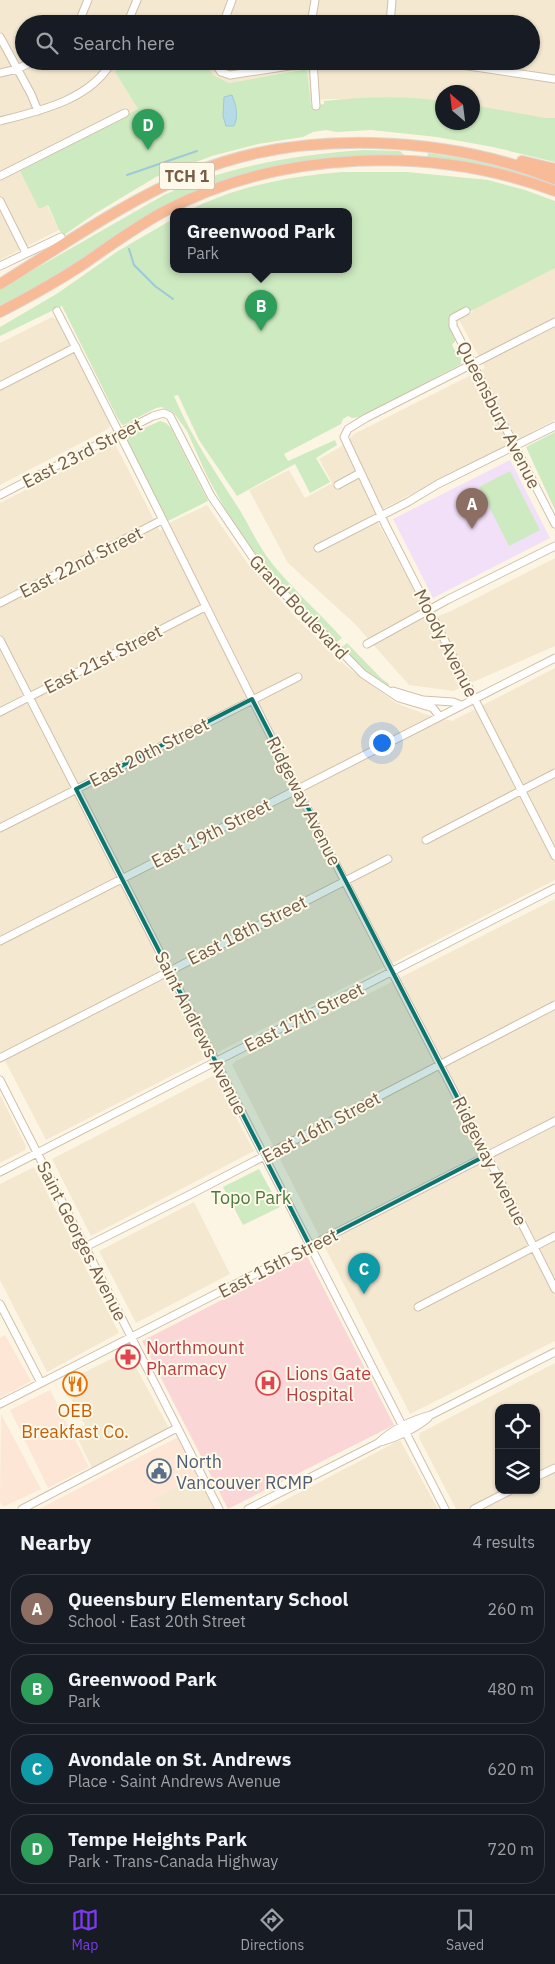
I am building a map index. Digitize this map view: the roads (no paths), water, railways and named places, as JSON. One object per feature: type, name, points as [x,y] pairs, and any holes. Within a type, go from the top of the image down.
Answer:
[{"type":"highway","name":"TCH 1","points":[[0,284],[153,192],[195,172],[272,152],[334,144],[384,144],[439,148],[508,163],[555,179]]},
{"type":"highway","points":[[439,148],[493,155],[555,169]]},
{"type":"highway","name":"TCH 1","points":[[172,208],[224,186],[290,170],[357,162],[417,162],[482,172],[555,191]]},
{"type":"highway","name":"TCH 1","points":[[0,312],[47,286],[143,223],[170,209]]},
{"type":"highway","points":[[0,318],[47,286]]},
{"type":"street","points":[[82,15],[88,0]]},
{"type":"street","points":[[131,15],[137,0]]},
{"type":"street","points":[[226,15],[232,0]]},
{"type":"street","points":[[312,15],[315,0]]},
{"type":"street","points":[[391,15],[392,0]]},
{"type":"street","points":[[0,37],[15,65]]},
{"type":"street","points":[[0,73],[15,69]]},
{"type":"street","points":[[18,70],[38,111]]},
{"type":"street","points":[[0,121],[58,105],[74,97],[99,78],[105,70]]},
{"type":"street","points":[[220,70],[230,75],[262,70]]},
{"type":"street","points":[[314,70],[316,106]]},
{"type":"street","points":[[495,70],[555,79]]},
{"type":"street","points":[[0,176],[124,113]]},
{"type":"street","points":[[0,201],[26,253]]},
{"type":"street","points":[[0,266],[61,236]]},
{"type":"street","name":"Ridgeway Avenue","points":[[57,311],[205,607],[555,1289]]},
{"type":"street","name":"Queensbury Avenue","points":[[466,311],[455,316],[452,320],[473,365],[555,524]]},
{"type":"street","points":[[473,365],[555,322]]},
{"type":"street","points":[[0,386],[76,347]]},
{"type":"street","name":"Moody Avenue","points":[[473,365],[348,429],[344,437],[381,516],[555,856]]},
{"type":"street","name":"East 23rd Street","points":[[0,495],[153,416],[164,413]]},
{"type":"street","name":"Grand Boulevard","points":[[164,413],[170,416],[175,424],[211,496],[262,571],[352,665],[399,698],[433,708],[439,716]]},
{"type":"street","points":[[318,548],[438,484],[555,426]]},
{"type":"street","points":[[338,485],[360,473]]},
{"type":"street","name":"East 22nd Street","points":[[0,603],[162,520]]},
{"type":"street","points":[[367,644],[555,546]]},
{"type":"street","name":"East 21st Street","points":[[0,712],[205,607]]},
{"type":"street","name":"Saint Andrews Avenue","points":[[0,640],[445,1509]]},
{"type":"street","name":"East 19th Street","points":[[0,941],[555,658]]},
{"type":"street","name":"East 20th Street","points":[[0,828],[298,676]]},
{"type":"street","name":"Grand Boulevard","points":[[386,689],[423,700],[453,702],[461,705]]},
{"type":"street","points":[[426,840],[555,773]]},
{"type":"street","name":"East 18th Street","points":[[0,1058],[388,859]]},
{"type":"street","name":"East 17th Street","points":[[0,1172],[555,888]]},
{"type":"street","name":"East 16th Street","points":[[85,1247],[555,1005]]},
{"type":"street","name":"Saint Georges Avenue","points":[[0,1080],[219,1509]]},
{"type":"street","name":"East 15th Street","points":[[0,1404],[555,1121]]},
{"type":"street","points":[[418,1307],[555,1236]]},
{"type":"street","points":[[0,1304],[41,1383]]},
{"type":"street","points":[[248,1509],[378,1443],[388,1440],[404,1429],[422,1423],[431,1415],[555,1352]]},
{"type":"street","points":[[22,1509],[177,1428]]},
{"type":"street","points":[[540,1475],[555,1468]]},
{"type":"street","points":[[474,1509],[503,1494]]},
{"type":"water","points":[[232,95],[237,114],[234,126],[226,126],[223,116],[224,97]]},
{"type":"waterway","points":[[127,175],[197,151]]},
{"type":"waterway","points":[[129,249],[134,265],[155,286],[173,299]]},
{"type":"place","name":"Tempe Heights Park","points":[[148,150]]},
{"type":"place","name":"Greenwood Park","points":[[261,331]]},
{"type":"place","name":"Queensbury Elementary School","points":[[472,529]]},
{"type":"place","name":"Avondale on St. Andrews","points":[[364,1294]]},
{"type":"place","name":"Northmount Pharmacy","points":[[128,1357]]},
{"type":"place","name":"Lions Gate Hospital","points":[[268,1383]]},
{"type":"place","name":"OEB Breakfast Co.","points":[[75,1384]]},
{"type":"place","name":"North Vancouver RCMP","points":[[159,1471]]},
{"type":"park label","name":"Topo Park","points":[[251,1197]]}]
